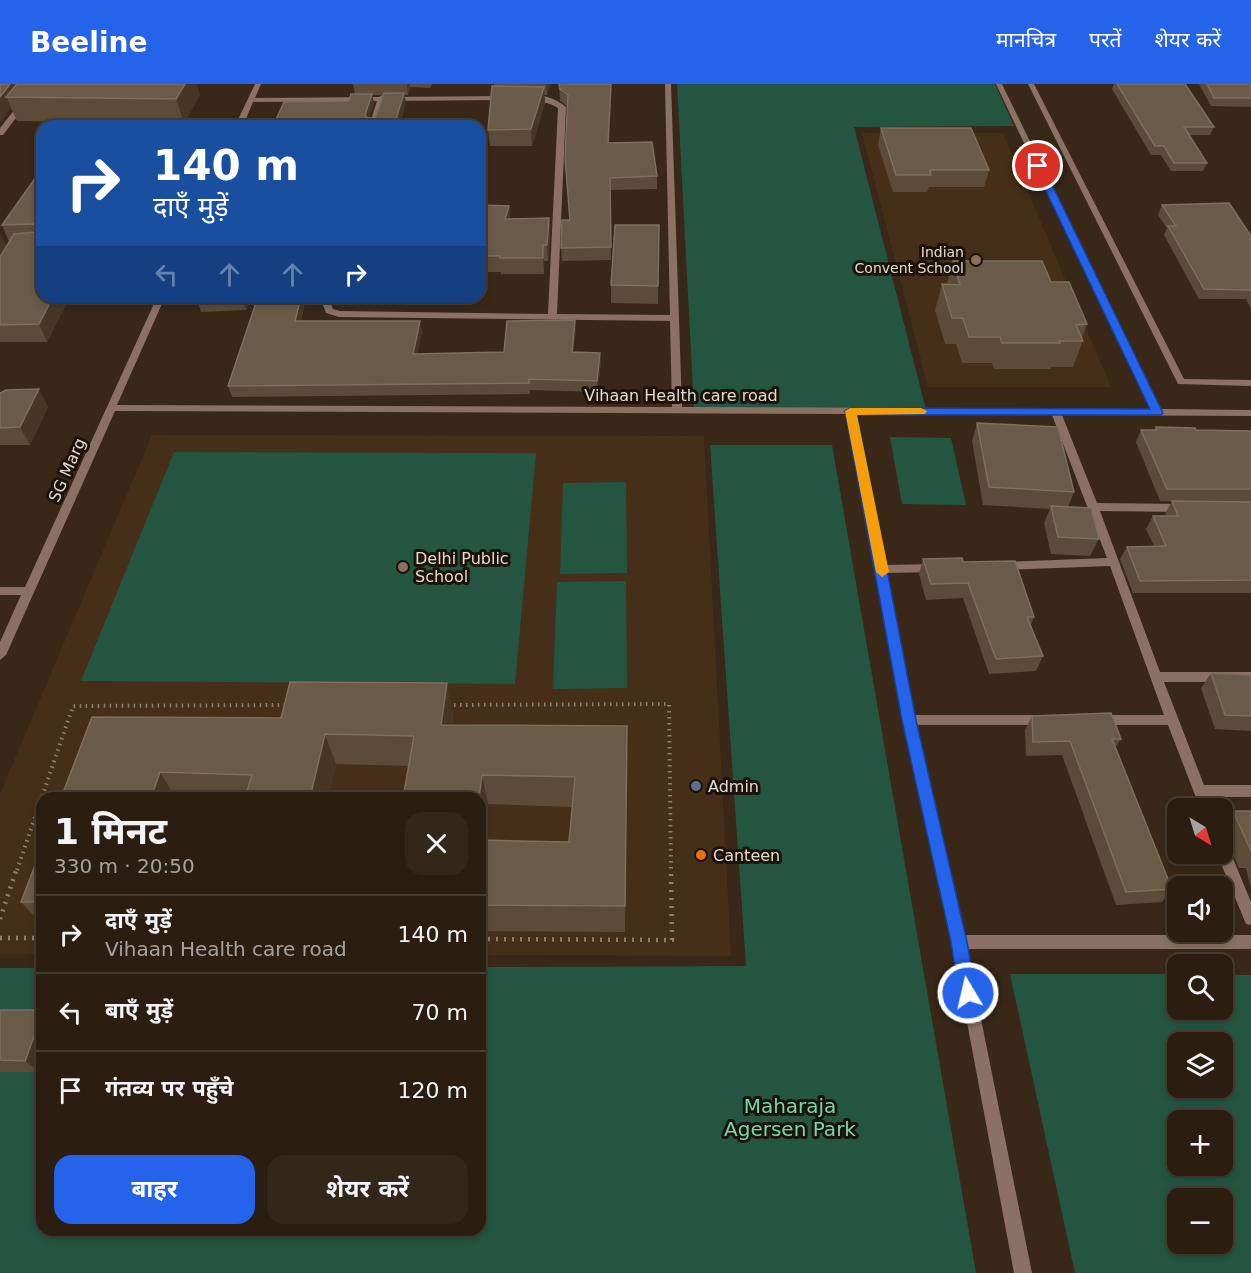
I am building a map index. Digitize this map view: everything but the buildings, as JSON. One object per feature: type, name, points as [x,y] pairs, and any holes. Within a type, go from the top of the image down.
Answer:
[{"type":"street","points":[[0,134],[39,84]]},
{"type":"street","points":[[242,120],[258,84]]},
{"type":"street","points":[[668,84],[677,410]]},
{"type":"street","points":[[999,84],[1157,413]]},
{"type":"street","points":[[1032,84],[1181,382],[1251,382]]},
{"type":"street","points":[[252,100],[382,97],[512,98]]},
{"type":"street","points":[[375,120],[382,97]]},
{"type":"street","points":[[524,98],[549,99],[562,107],[552,316]]},
{"type":"street","name":"SG Marg","points":[[0,655],[158,303]]},
{"type":"street","points":[[326,303],[329,311],[339,314],[674,318]]},
{"type":"street","name":"Vihaan Health care road","points":[[111,408],[1251,413]]},
{"type":"street","points":[[850,411],[909,720],[959,942],[1023,1273]]},
{"type":"street","points":[[1056,412],[1095,507],[1112,562],[1202,798]]},
{"type":"street","points":[[1095,507],[1191,508]]},
{"type":"street","points":[[986,566],[1112,562]]},
{"type":"street","points":[[882,569],[951,567]]},
{"type":"street","points":[[0,591],[29,591]]},
{"type":"street","points":[[1157,677],[1251,677]]},
{"type":"street","points":[[909,720],[1064,720]]},
{"type":"street","points":[[1088,720],[1172,720]]},
{"type":"street","points":[[1199,791],[1251,791]]},
{"type":"street","points":[[1229,864],[1251,919]]},
{"type":"street","points":[[959,942],[1251,942]]},
{"type":"path","points":[[442,705],[669,704],[672,940],[486,939]]},
{"type":"path","points":[[44,792],[73,706],[299,705]]},
{"type":"path","points":[[0,919],[36,814]]},
{"type":"path","points":[[0,938],[36,938]]},
{"type":"shaded area","name":"Indian Convent School","points":[[862,133],[1003,133],[1111,387],[928,387]]},
{"type":"shaded area","name":"Delhi Public School","points":[[152,435],[704,436],[731,956],[486,955],[486,792],[36,792],[36,954],[0,954],[0,794]]},
{"type":"green space","points":[[677,84],[995,84],[1014,126],[854,127],[926,410],[694,410]]},
{"type":"green space","points":[[890,437],[951,438],[966,505],[902,504]]},
{"type":"green space","name":"Maharaja Agersen Park","points":[[710,445],[832,445],[976,1273],[0,1273],[0,968],[36,968],[36,1236],[486,1236],[486,967],[746,966]]},
{"type":"green space","points":[[174,452],[536,453],[515,684],[81,681]]},
{"type":"green space","points":[[626,482],[627,573],[560,574],[563,483]]},
{"type":"green space","points":[[626,581],[627,688],[553,689],[557,582]]},
{"type":"green space","points":[[1010,974],[1167,974],[1167,1020],[1233,1020],[1233,975],[1251,975],[1251,1273],[1075,1273]]},
{"type":"slow traffic","points":[[882,572],[850,411],[921,411]]},
{"type":"place","name":"Indian Convent School","points":[[976,260]]},
{"type":"place","name":"Delhi Public School","points":[[403,567]]},
{"type":"place","name":"Admin","points":[[696,786]]},
{"type":"place","name":"Canteen","points":[[701,855]]},
{"type":"route","points":[[968,993],[959,942],[909,720],[850,411],[1157,413],[1038,166]]}]
